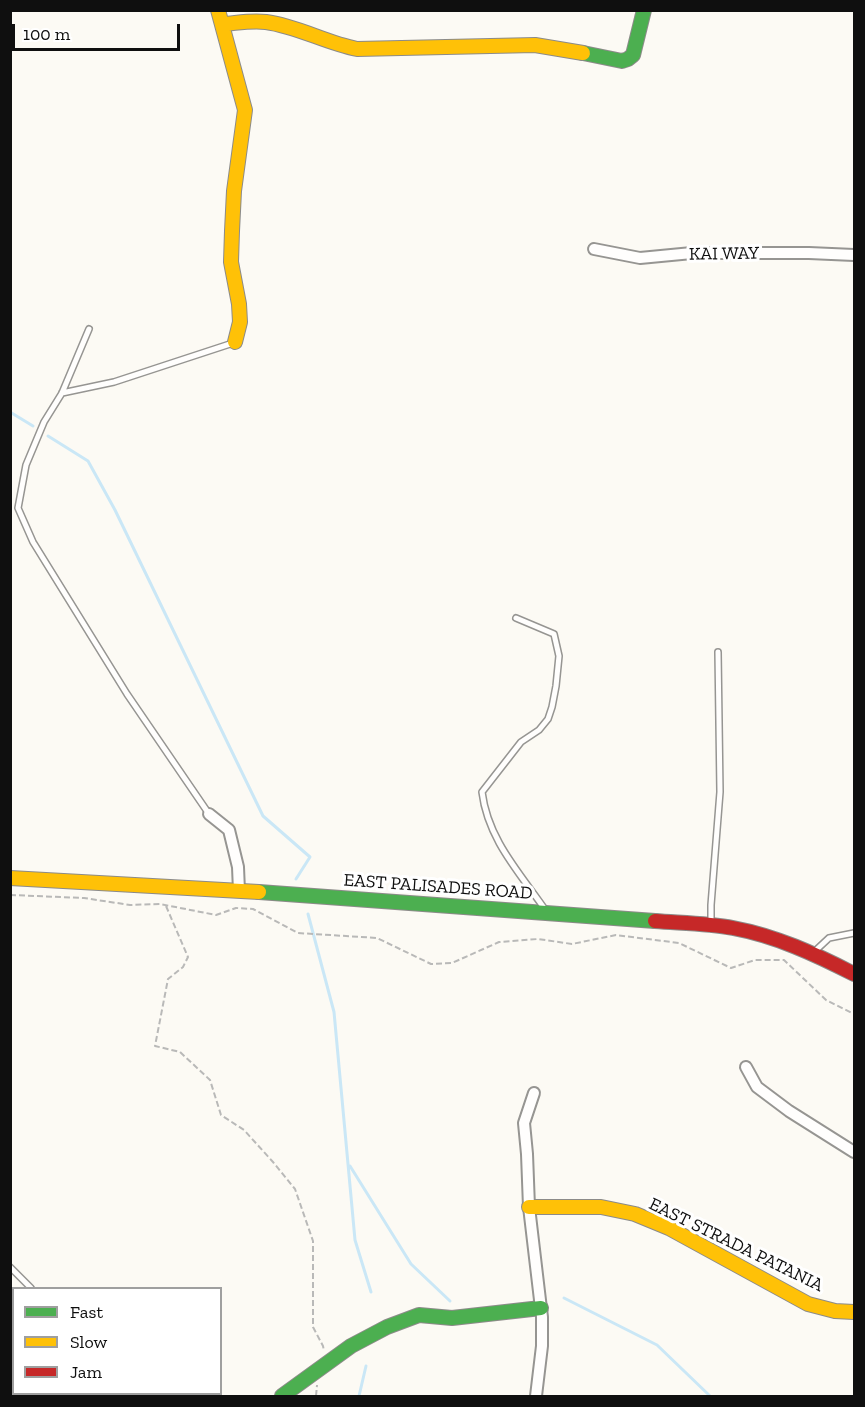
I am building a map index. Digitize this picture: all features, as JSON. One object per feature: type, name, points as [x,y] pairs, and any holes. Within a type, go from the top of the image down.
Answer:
[{"type":"street","points":[[218,10],[244,110],[234,191],[231,241],[231,262],[240,322],[235,342]]},
{"type":"street","points":[[222,24],[265,22],[357,50],[535,45],[622,61],[633,55],[644,10]]},
{"type":"street","name":"KAI WAY","points":[[594,249],[640,258],[692,253],[855,255]]},
{"type":"street","points":[[209,814],[229,830],[238,867],[239,891]]},
{"type":"street","name":"EAST PALISADES ROAD","points":[[10,878],[239,891],[711,925],[775,937],[855,974]]},
{"type":"street","points":[[746,1067],[757,1087],[789,1111],[855,1152]]},
{"type":"street","points":[[534,1094],[524,1123],[529,1207],[541,1308],[542,1346],[536,1396]]},
{"type":"street","name":"EAST STRADA PATANIA","points":[[529,1207],[601,1207],[635,1214],[669,1228],[808,1304],[834,1311],[855,1312]]},
{"type":"street","points":[[282,1396],[351,1346],[387,1327],[420,1315],[452,1318],[541,1308]]},
{"type":"lane","points":[[89,329],[62,393],[44,423],[26,465],[18,508],[33,542],[127,694],[209,814]]},
{"type":"lane","points":[[62,393],[114,382],[235,342]]},
{"type":"lane","points":[[516,618],[554,634],[559,656],[552,707],[548,719],[539,730],[521,742],[482,792],[487,814],[499,844],[547,913]]},
{"type":"lane","points":[[711,925],[720,792],[718,652]]},
{"type":"lane","points":[[813,953],[829,938],[855,933]]},
{"type":"lane","points":[[10,1267],[30,1287]]},
{"type":"path","points":[[10,895],[84,898],[129,905],[160,904],[216,915],[236,908],[253,909],[298,933],[377,938],[431,964],[452,963],[499,942],[538,939],[572,944],[616,935],[680,943],[731,968],[755,960],[784,960],[826,1000],[855,1014]]},
{"type":"path","points":[[166,906],[188,957],[183,967],[168,979],[155,1046],[180,1052],[210,1080],[221,1115],[244,1130],[295,1189],[313,1241],[313,1327],[325,1353],[319,1369],[316,1396]]},
{"type":"waterway","points":[[10,412],[33,426]]},
{"type":"waterway","points":[[48,436],[88,461],[115,510],[263,816],[310,857],[296,879]]},
{"type":"waterway","points":[[308,914],[334,1012],[355,1240],[371,1292]]},
{"type":"waterway","points":[[350,1166],[411,1264],[450,1301]]},
{"type":"waterway","points":[[564,1298],[657,1345],[710,1396]]},
{"type":"waterway","points":[[359,1396],[366,1366]]},
{"type":"traffic: fast","points":[[583,53],[622,61],[628,59],[633,55],[644,10]]},
{"type":"traffic: fast","points":[[259,892],[655,921]]},
{"type":"traffic: fast","points":[[282,1396],[351,1346],[387,1327],[419,1315],[452,1318],[541,1308]]},
{"type":"traffic: slow","points":[[218,10],[245,110],[234,191],[232,231],[231,262],[240,322],[235,342]]},
{"type":"traffic: slow","points":[[223,24],[255,21],[278,24],[357,49],[535,45],[583,53]]},
{"type":"traffic: slow","points":[[10,878],[259,892]]},
{"type":"traffic: slow","points":[[529,1207],[601,1207],[635,1214],[669,1228],[808,1304],[835,1311],[854,1312]]},
{"type":"traffic: jam","points":[[655,921],[714,925],[749,931],[795,946],[854,974]]}]
